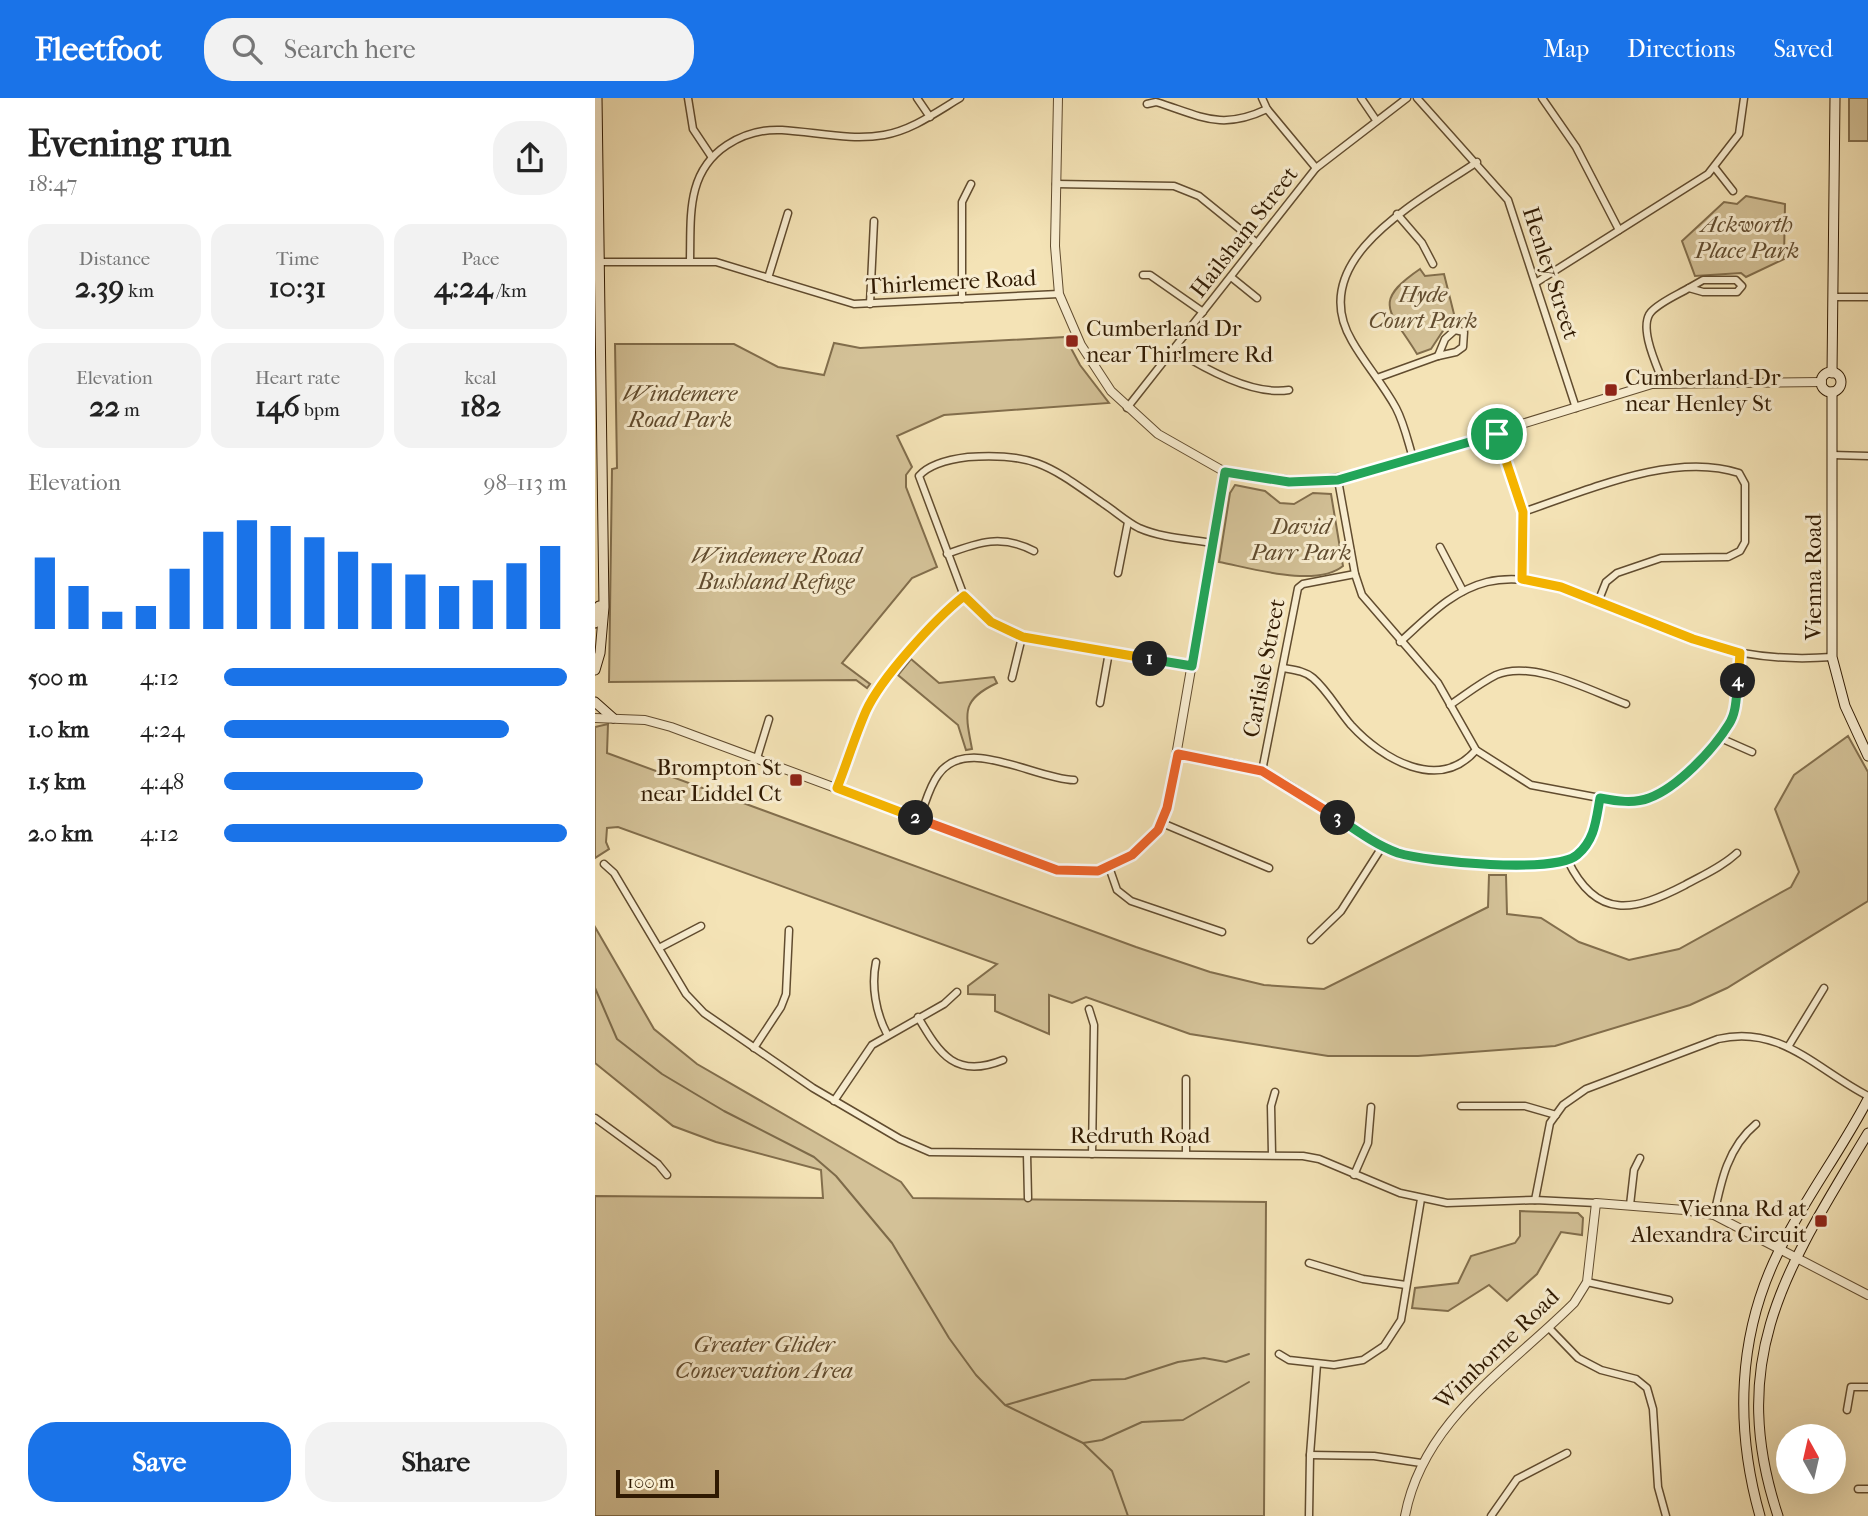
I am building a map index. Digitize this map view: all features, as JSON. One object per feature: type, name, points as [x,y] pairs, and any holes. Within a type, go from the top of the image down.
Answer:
[{"type":"main road","points":[[595,670],[601,641],[602,590],[598,534],[597,98]]},
{"type":"main road","points":[[1832,373],[1824,376],[1822,382],[1825,390],[1832,392],[1840,387],[1841,381],[1832,373],[1835,98]]},
{"type":"main road","name":"Vienna Road","points":[[1832,392],[1832,657],[1845,706],[1868,756]]},
{"type":"main road","points":[[595,624],[602,590]]},
{"type":"main road","points":[[595,702],[613,718]]},
{"type":"main road","points":[[1761,1516],[1747,1460],[1743,1381],[1757,1309],[1779,1250],[1868,1098]]},
{"type":"main road","points":[[1778,1516],[1763,1454],[1760,1381],[1771,1320],[1795,1258],[1868,1133]]},
{"type":"street","points":[[688,98],[693,130],[711,156]]},
{"type":"street","points":[[917,98],[930,117]]},
{"type":"street","points":[[690,260],[691,200],[698,175],[711,156],[739,137],[760,131],[871,136],[902,131],[960,98]]},
{"type":"street","points":[[1058,98],[1056,184],[1059,294],[1081,345],[1106,383],[1127,408],[1159,434],[1225,472],[1289,482],[1338,480],[1663,382],[1822,382]]},
{"type":"street","points":[[1262,98],[1267,109],[1316,168]]},
{"type":"street","points":[[1361,98],[1376,120]]},
{"type":"street","name":"Hailsham Street","points":[[1127,408],[1316,168],[1407,98]]},
{"type":"street","name":"Henley Street","points":[[1417,98],[1477,162],[1508,200],[1576,408]]},
{"type":"street","points":[[1542,98],[1576,146],[1619,230]]},
{"type":"street","points":[[1537,282],[1715,168],[1739,134],[1744,98]]},
{"type":"street","points":[[1147,104],[1156,102],[1219,121],[1233,122],[1267,109]]},
{"type":"street","points":[[1413,458],[1397,410],[1351,340],[1344,323],[1341,297],[1349,268],[1370,240],[1397,214],[1477,162]]},
{"type":"street","points":[[1715,168],[1733,191]]},
{"type":"street","points":[[962,299],[963,202],[971,184]]},
{"type":"street","points":[[1056,184],[1174,186],[1199,196],[1257,243]]},
{"type":"street","points":[[768,278],[788,213]]},
{"type":"street","points":[[1397,214],[1422,243],[1433,264]]},
{"type":"street","points":[[870,304],[874,221]]},
{"type":"street","name":"Thirlemere Road","points":[[599,262],[716,262],[838,301],[870,304],[1059,294]]},
{"type":"street","points":[[1143,275],[1150,275],[1203,312]]},
{"type":"street","points":[[1231,276],[1257,298]]},
{"type":"street","points":[[1663,382],[1646,329],[1647,318],[1653,310],[1689,288],[1703,280],[1737,280],[1742,286],[1737,292],[1703,292],[1689,288]]},
{"type":"street","points":[[1833,297],[1868,297]]},
{"type":"street","points":[[1377,378],[1457,352],[1463,347],[1464,332],[1455,330],[1450,334],[1438,356]]},
{"type":"street","points":[[1175,350],[1210,372],[1275,393],[1289,390]]},
{"type":"street","points":[[1497,434],[1523,512],[1522,579]]},
{"type":"street","points":[[1832,455],[1868,456]]},
{"type":"street","points":[[1192,666],[1023,637],[991,622],[964,596],[919,475],[927,468],[955,458],[1021,457],[1058,471],[1128,522],[1161,535],[1212,543]]},
{"type":"street","points":[[1523,512],[1645,472],[1673,468],[1728,469],[1739,473],[1745,484],[1745,542],[1741,551],[1728,556],[1678,555],[1617,573],[1606,582],[1598,602]]},
{"type":"street","points":[[595,718],[654,722],[1057,870],[1081,872],[1109,867],[1140,849],[1162,823],[1178,754],[1225,472]]},
{"type":"street","points":[[1338,480],[1355,574],[1362,595],[1438,683],[1476,750],[1531,785],[1621,802],[1647,799],[1668,790],[1683,778],[1729,724],[1735,706],[1740,653]]},
{"type":"street","points":[[1118,573],[1128,522]]},
{"type":"street","points":[[947,554],[982,541],[1000,540],[1016,541],[1034,551]]},
{"type":"street","points":[[1440,547],[1463,591]]},
{"type":"street","name":"Carlisle Street","points":[[1262,771],[1298,588],[1303,584],[1355,574]]},
{"type":"street","points":[[1400,642],[1441,604],[1463,591],[1487,582],[1522,579],[1547,583],[1693,639],[1740,653],[1832,657]]},
{"type":"street","points":[[837,788],[866,710],[876,693],[946,611],[964,596]]},
{"type":"street","points":[[1012,678],[1023,637]]},
{"type":"street","points":[[1100,703],[1109,652]]},
{"type":"street","points":[[1283,668],[1303,672],[1314,678],[1352,726],[1376,747],[1425,772],[1448,770],[1476,750]]},
{"type":"street","points":[[1450,705],[1496,676],[1513,670],[1534,671],[1626,704]]},
{"type":"street","points":[[757,758],[769,719]]},
{"type":"street","points":[[1718,737],[1752,752]]},
{"type":"street","points":[[1178,754],[1262,771],[1382,847],[1413,857],[1453,863],[1539,864],[1568,861],[1588,843],[1595,830],[1600,798]]},
{"type":"street","points":[[919,819],[938,775],[948,764],[963,757],[978,756],[1050,777],[1074,780]]},
{"type":"street","points":[[1162,823],[1269,868]]},
{"type":"street","points":[[1311,940],[1341,911],[1382,847]]},
{"type":"street","points":[[1568,861],[1578,883],[1590,895],[1621,906],[1654,901],[1726,863],[1737,853]]},
{"type":"street","name":"Redruth Road","points":[[604,864],[614,873],[696,1005],[754,1048],[834,1101],[930,1152],[1272,1154],[1319,1160],[1421,1199],[1469,1205],[1535,1200],[1596,1203],[1714,1215],[1867,1293]]},
{"type":"street","points":[[1109,867],[1117,890],[1131,901],[1222,932]]},
{"type":"street","points":[[659,948],[701,926]]},
{"type":"street","points":[[754,1048],[781,1007],[786,994],[789,930]]},
{"type":"street","points":[[876,962],[874,974],[877,1012],[887,1034]]},
{"type":"street","points":[[1788,1047],[1824,988]]},
{"type":"street","points":[[834,1101],[873,1045],[957,992]]},
{"type":"street","points":[[1089,1009],[1094,1025],[1092,1154]]},
{"type":"street","points":[[918,1017],[937,1049],[948,1060],[977,1067],[1003,1060]]},
{"type":"street","points":[[1535,1200],[1550,1123],[1563,1105],[1586,1088],[1718,1038],[1755,1034],[1788,1047],[1868,1098]]},
{"type":"street","points":[[1186,1079],[1186,1154]]},
{"type":"street","points":[[1272,1154],[1271,1106],[1275,1092]]},
{"type":"street","points":[[1461,1107],[1525,1106],[1556,1115]]},
{"type":"street","points":[[1354,1175],[1368,1143],[1371,1107]]},
{"type":"street","points":[[595,1118],[658,1164],[667,1175]]},
{"type":"street","points":[[1714,1215],[1734,1150],[1744,1134],[1756,1125]]},
{"type":"street","points":[[1027,1154],[1028,1198]]},
{"type":"street","points":[[1630,1205],[1634,1170],[1640,1158]]},
{"type":"street","points":[[1279,1354],[1289,1360],[1317,1364],[1351,1364],[1384,1346],[1401,1320],[1421,1199]]},
{"type":"street","name":"Wimborne Road","points":[[1405,1516],[1421,1463],[1463,1405],[1549,1328],[1573,1303],[1587,1282],[1596,1203]]},
{"type":"street","points":[[1309,1263],[1363,1279],[1406,1285]]},
{"type":"street","points":[[1587,1282],[1669,1300]]},
{"type":"street","points":[[1549,1328],[1578,1358],[1590,1365],[1636,1379],[1647,1388],[1653,1409],[1658,1487],[1666,1516]]},
{"type":"street","points":[[1309,1516],[1310,1455],[1317,1364]]},
{"type":"street","points":[[1847,1409],[1851,1387],[1868,1387]]},
{"type":"street","points":[[1491,1516],[1517,1479],[1567,1453]]},
{"type":"street","points":[[1310,1455],[1374,1456],[1421,1463]]},
{"type":"street","points":[[1858,1489],[1868,1489]]},
{"type":"green space","points":[[1849,98],[1868,98],[1868,141],[1849,141]]},
{"type":"green space","name":"Ackworth Place Park","points":[[1746,196],[1785,204],[1784,259],[1746,277],[1741,273],[1695,276],[1682,241],[1724,202],[1737,204]]},
{"type":"green space","name":"Hyde Court Park","points":[[1420,269],[1425,276],[1444,274],[1454,314],[1431,349],[1417,354],[1393,317],[1390,299],[1404,281]]},
{"type":"green space","name":"Windemere Road Bushland Refuge","points":[[1065,337],[1080,365],[1109,403],[944,415],[897,436],[912,467],[906,475],[906,487],[937,567],[912,578],[842,663],[870,684],[867,688],[856,680],[609,682],[612,469],[617,468],[615,344],[734,344],[778,367],[824,375],[834,343],[860,348]]},
{"type":"green space","name":"David Parr Park","points":[[1235,485],[1265,491],[1280,503],[1294,504],[1313,493],[1331,494],[1343,566],[1317,576],[1300,576],[1219,562],[1230,493]]},
{"type":"green space","points":[[911,659],[939,683],[994,677],[997,683],[977,695],[968,708],[972,749],[966,750],[958,725],[898,675]]},
{"type":"green space","points":[[608,724],[607,753],[1136,947],[1210,972],[1264,985],[1324,989],[1488,907],[1489,875],[1506,875],[1507,914],[1541,918],[1579,942],[1629,960],[1679,949],[1791,887],[1799,872],[1775,809],[1794,775],[1848,736],[1868,772],[1868,901],[1727,988],[1690,1005],[1555,1046],[1418,1056],[1328,1056],[1190,1034],[1086,997],[1072,1003],[1049,995],[1049,1034],[995,1011],[995,995],[968,994],[968,986],[997,964],[618,827],[607,828],[606,842],[609,849],[595,858],[595,727]]},
{"type":"green space","name":"Greater Glider Conservation Area","points":[[595,927],[654,1029],[697,1064],[901,1182],[913,1198],[1266,1202],[1264,1516],[595,1516],[595,1196],[823,1198],[821,1170],[716,1142],[673,1126],[595,1063]]},
{"type":"green space","points":[[1520,1211],[1578,1213],[1583,1218],[1582,1235],[1561,1232],[1537,1274],[1507,1301],[1489,1285],[1448,1311],[1412,1308],[1415,1288],[1458,1283],[1471,1256],[1515,1243],[1520,1236]]},
{"type":"waterway","points":[[595,988],[617,1039],[662,1074],[724,1111],[814,1157],[836,1176],[892,1243],[949,1338],[976,1375],[1005,1405],[1083,1443],[1112,1471],[1128,1516]]},
{"type":"waterway","points":[[1006,1405],[1092,1380],[1125,1379],[1178,1362],[1204,1358],[1226,1362],[1249,1354]]},
{"type":"waterway","points":[[1083,1443],[1102,1440],[1142,1422],[1183,1420],[1249,1382]]},
{"type":"place","name":"Cumberland Dr near Thirlmere Rd","points":[[1072,341]]},
{"type":"place","name":"Cumberland Dr near Henley St","points":[[1611,390]]},
{"type":"place","name":"Brompton St near Liddel Ct","points":[[796,780]]},
{"type":"place","name":"Vienna Rd at Alexandra Circuit","points":[[1821,1221]]},
{"type":"route","points":[[1497,434],[1523,512],[1522,579],[1561,587],[1693,639],[1740,653],[1735,706],[1729,724],[1683,778],[1668,790],[1647,799],[1621,802],[1600,798],[1595,830],[1588,843],[1568,861],[1556,864],[1453,863],[1401,854],[1382,847],[1271,775],[1178,754],[1167,808],[1158,830],[1147,844],[1126,860],[1089,872],[1067,872],[1049,867],[837,788],[866,710],[876,693],[946,611],[964,596],[991,622],[1023,637],[1192,666],[1225,472],[1289,482],[1338,480],[1497,434]]},
{"type":"park label","name":"Windemere Road Park","points":[[680,406]]}]
